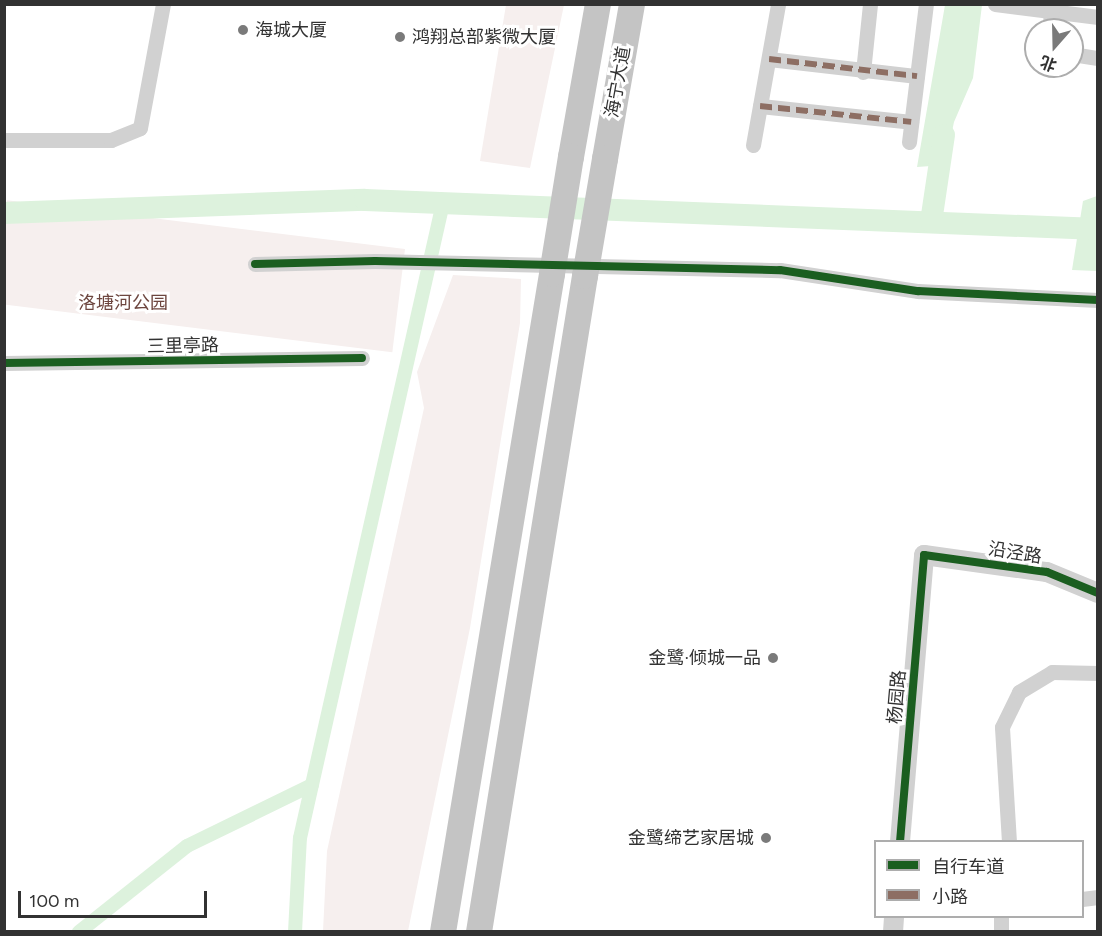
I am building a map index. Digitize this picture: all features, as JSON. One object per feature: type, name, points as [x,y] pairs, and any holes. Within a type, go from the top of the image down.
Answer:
[{"type":"highway","name":"海宁大道","points":[[443,932],[598,4]]},
{"type":"highway","name":"海宁大道","points":[[479,932],[585,276],[632,4]]},
{"type":"street","points":[[4,140],[111,140],[140,128],[163,4]]},
{"type":"street","points":[[753,145],[778,4]]},
{"type":"street","points":[[863,69],[870,4]]},
{"type":"street","points":[[909,142],[926,4]]},
{"type":"street","points":[[995,4],[1052,9],[1098,17]]},
{"type":"street","points":[[769,59],[917,76]]},
{"type":"street","points":[[760,106],[911,122]]},
{"type":"street","points":[[255,264],[402,262],[780,270],[918,291],[1098,300]]},
{"type":"street","name":"三里亭路","points":[[4,363],[362,358]]},
{"type":"street","name":"沿泾路","points":[[924,555],[1047,572],[1098,593]]},
{"type":"street","name":"杨园路","points":[[900,840],[924,555]]},
{"type":"street","points":[[1009,840],[1002,727],[1019,692],[1052,672],[1098,673]]},
{"type":"green space","points":[[506,5],[564,5],[530,168],[480,161]]},
{"type":"green space","name":"洛塘河公园","points":[[7,200],[405,249],[392,352],[4,305],[4,224]]},
{"type":"green space","points":[[453,275],[521,279],[520,323],[470,628],[408,931],[323,931],[327,851],[424,408],[417,372]]},
{"type":"shaded area","points":[[945,5],[982,5],[973,78],[954,122],[945,165],[917,167]]},
{"type":"shaded area","points":[[1097,196],[1097,271],[1072,270],[1083,201]]},
{"type":"waterway","points":[[931,222],[944,135]]},
{"type":"waterway","points":[[4,213],[365,200],[1098,229]]},
{"type":"waterway","points":[[295,932],[300,838],[443,203]]},
{"type":"waterway","points":[[79,932],[187,846],[312,785]]},
{"type":"marked path","points":[[769,59],[917,76]]},
{"type":"marked path","points":[[760,106],[911,122]]},
{"type":"cycle path","points":[[255,264],[375,261],[780,270],[918,291],[1098,300]]},
{"type":"cycle path","points":[[4,363],[362,358]]},
{"type":"cycle path","points":[[900,840],[924,555],[1047,572],[1098,593]]},
{"type":"place","name":"海城大厦","points":[[243,30]]},
{"type":"place","name":"鸿翔总部紫微大厦","points":[[400,37]]},
{"type":"place","name":"金鹭·倾城一品","points":[[773,658]]},
{"type":"place","name":"金鹭缔艺家居城","points":[[766,838]]}]
